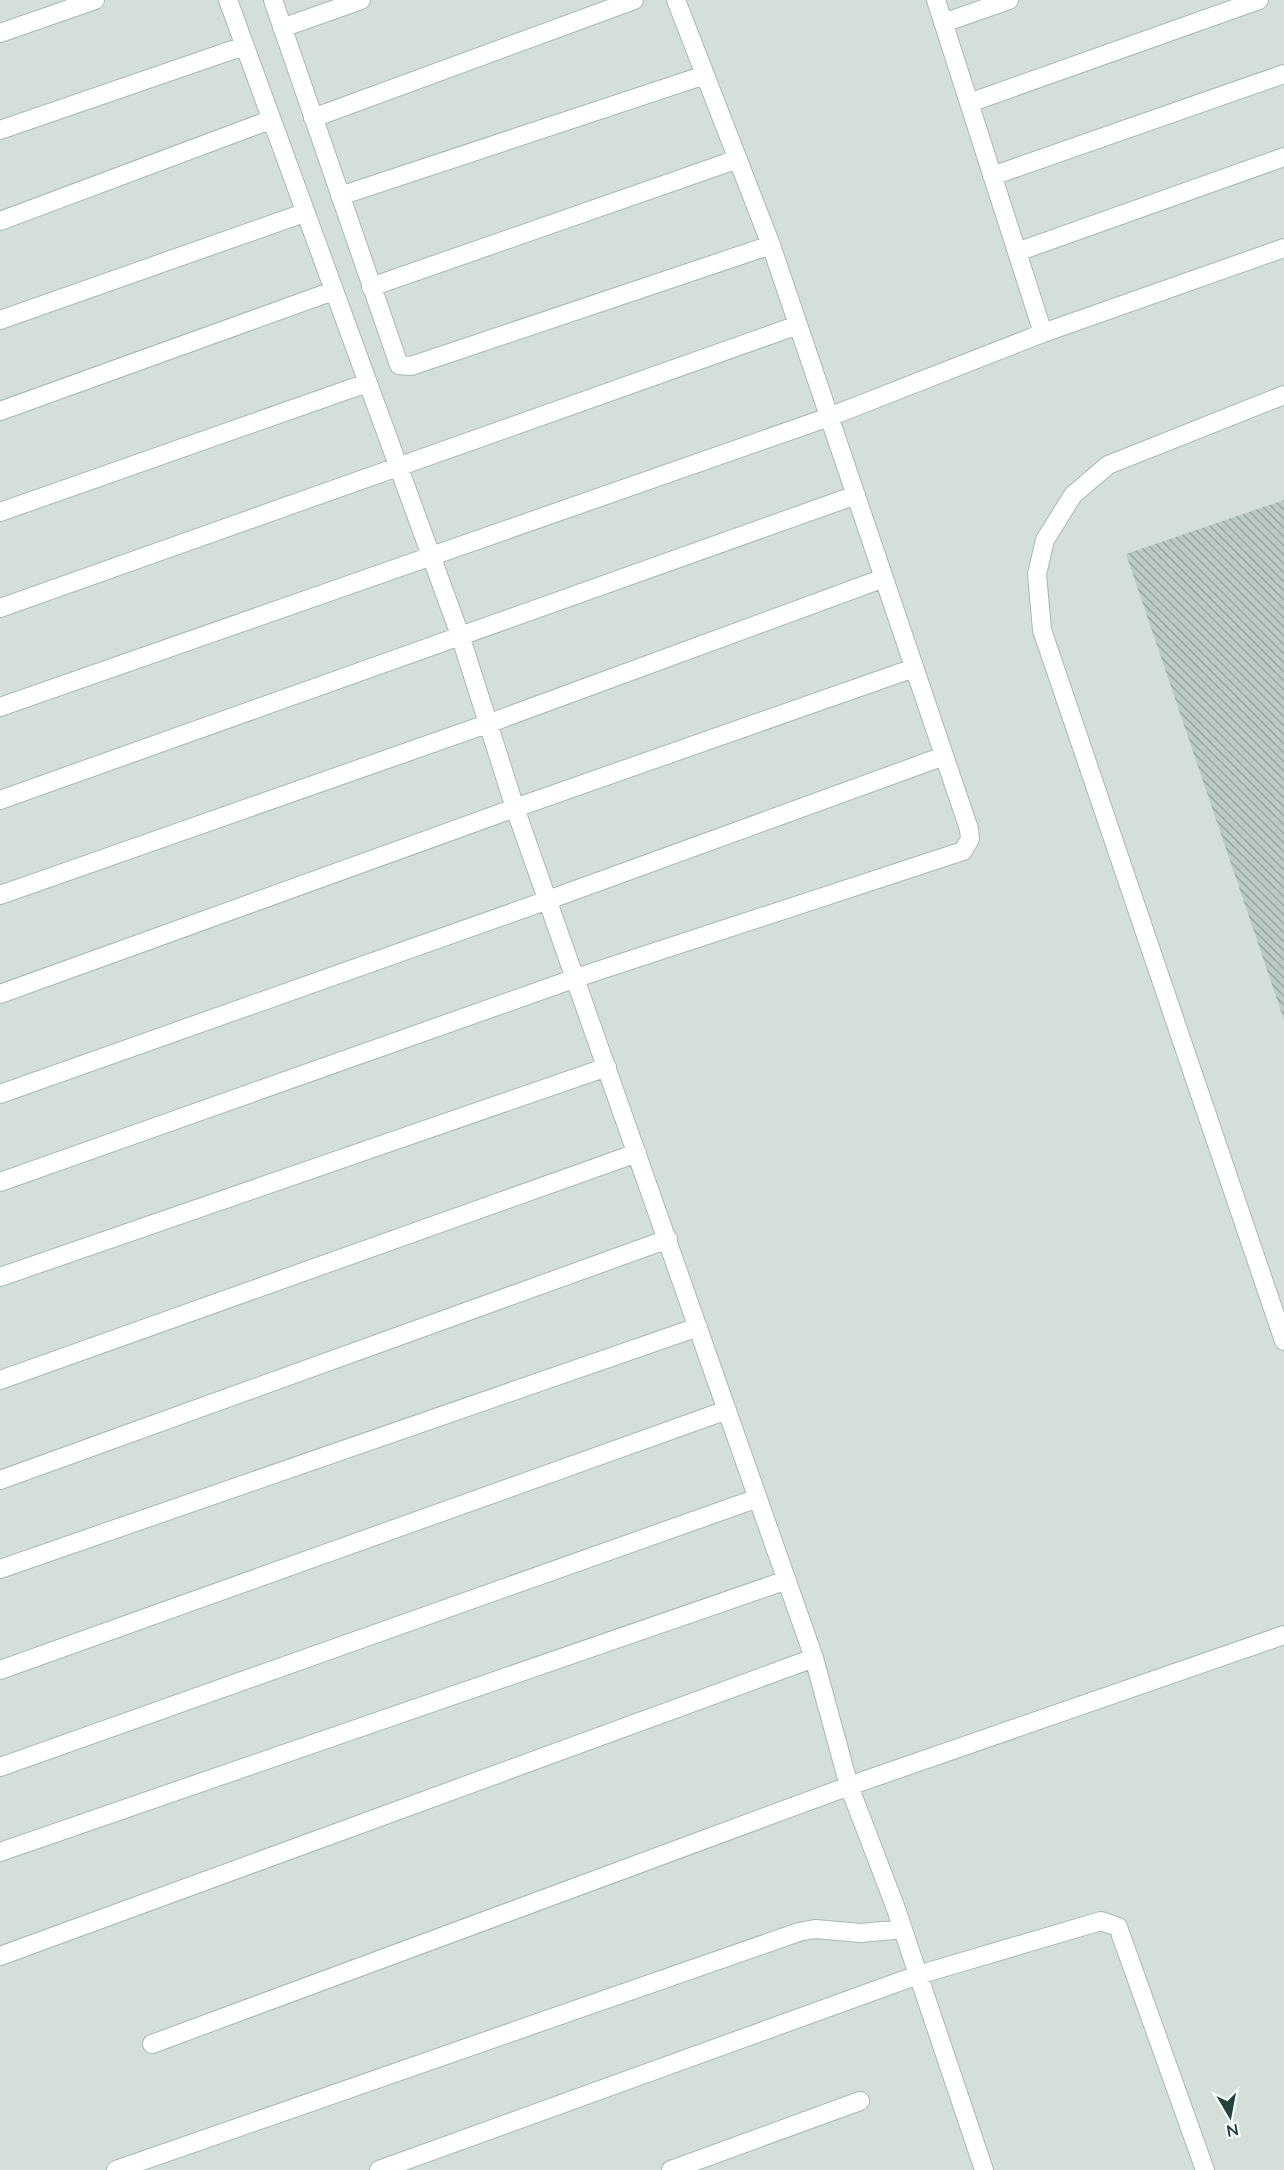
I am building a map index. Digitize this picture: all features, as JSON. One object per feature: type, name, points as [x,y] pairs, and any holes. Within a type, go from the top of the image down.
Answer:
[{"type":"lane","points":[[0,33],[95,0]]},
{"type":"lane","points":[[228,0],[460,635],[515,808],[814,1658],[849,1786],[903,1929],[984,2170]]},
{"type":"lane","points":[[273,0],[397,362],[411,366],[771,245]]},
{"type":"lane","points":[[282,28],[361,0]]},
{"type":"lane","points":[[313,118],[634,0]]},
{"type":"lane","points":[[0,1182],[576,978],[963,851],[970,839],[969,829],[771,245],[676,0]]},
{"type":"lane","points":[[936,0],[1043,333]]},
{"type":"lane","points":[[944,23],[1009,0]]},
{"type":"lane","points":[[969,102],[1259,0]]},
{"type":"lane","points":[[0,130],[244,46]]},
{"type":"lane","points":[[992,176],[1284,74]]},
{"type":"lane","points":[[340,196],[705,75]]},
{"type":"lane","points":[[0,220],[270,120]]},
{"type":"lane","points":[[1017,252],[1284,157]]},
{"type":"lane","points":[[371,287],[738,159]]},
{"type":"lane","points":[[0,320],[304,213]]},
{"type":"lane","points":[[0,706],[829,417],[1043,333],[1284,248]]},
{"type":"lane","points":[[0,411],[333,291]]},
{"type":"lane","points":[[0,608],[798,325]]},
{"type":"lane","points":[[0,512],[367,383]]},
{"type":"lane","points":[[1284,395],[1108,465],[1073,495],[1045,540],[1037,574],[1042,630],[1284,1341]]},
{"type":"lane","points":[[0,800],[856,495]]},
{"type":"lane","points":[[0,895],[487,724],[884,579]]},
{"type":"lane","points":[[0,994],[515,808],[914,668]]},
{"type":"lane","points":[[0,1094],[548,900],[944,756]]},
{"type":"lane","points":[[0,1277],[607,1067]]},
{"type":"lane","points":[[0,1380],[637,1152]]},
{"type":"lane","points":[[0,1480],[668,1239]]},
{"type":"lane","points":[[0,1569],[698,1327]]},
{"type":"lane","points":[[0,1670],[728,1410]]},
{"type":"lane","points":[[0,1767],[758,1498]]},
{"type":"lane","points":[[0,1852],[787,1580]]},
{"type":"lane","points":[[152,2044],[849,1786],[1284,1635]]},
{"type":"lane","points":[[0,1956],[814,1658]]},
{"type":"lane","points":[[379,2170],[918,1974],[1093,1921],[1114,1924],[1118,1927],[1205,2170]]},
{"type":"lane","points":[[116,2170],[799,1932],[815,1929],[861,1934],[903,1929]]},
{"type":"lane","points":[[671,2170],[860,2101]]},
{"type":"shaded area","points":[[0,0],[1284,0],[1284,2170],[0,2170]]},
{"type":"building","points":[[1284,500],[1284,1020],[1126,554]]}]
